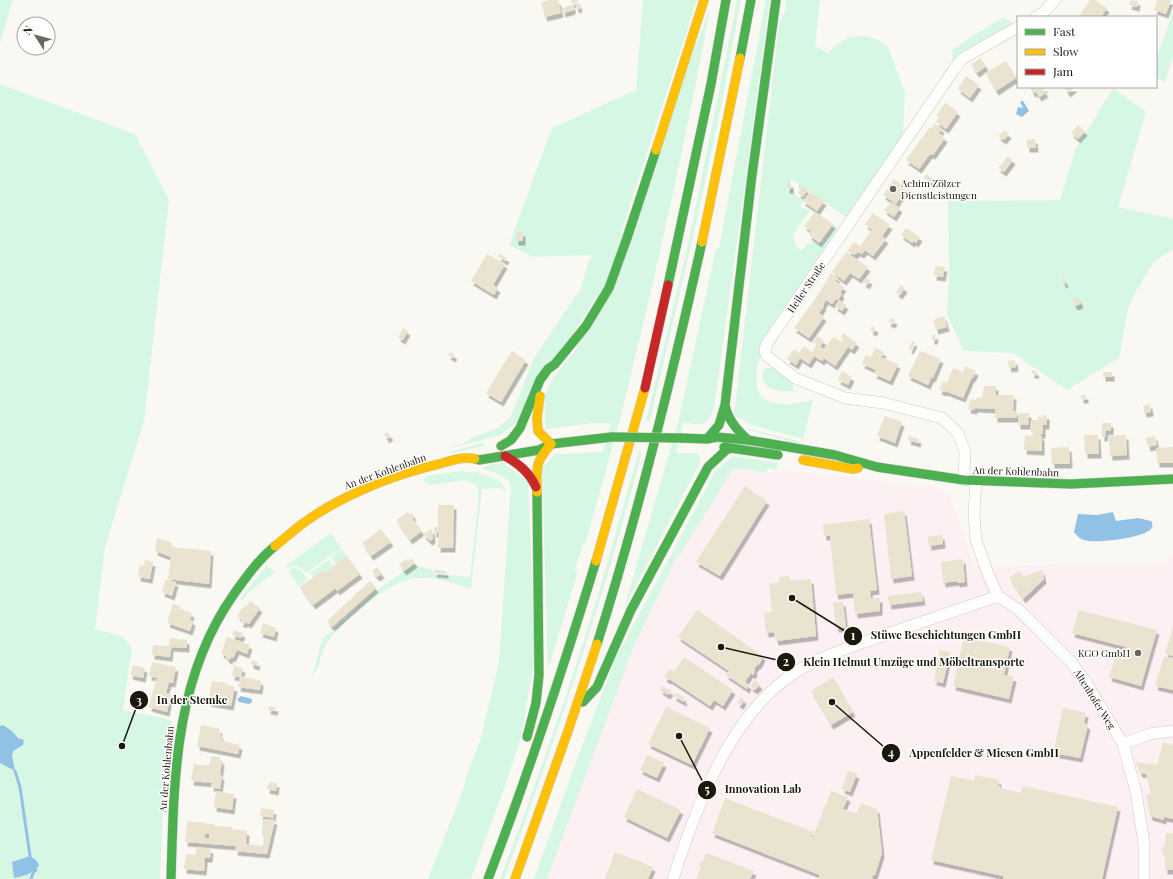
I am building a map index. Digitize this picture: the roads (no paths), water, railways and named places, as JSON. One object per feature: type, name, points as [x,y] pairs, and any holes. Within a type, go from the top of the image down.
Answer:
[{"type":"main road","points":[[513,814],[528,734],[536,703],[539,675],[536,487],[537,465],[542,455],[551,444],[538,431],[537,418],[540,396],[555,364],[595,313],[609,288],[627,238],[704,0]]},
{"type":"main road","points":[[488,879],[513,814],[562,672],[600,548],[648,376],[711,84],[726,0]]},
{"type":"main road","points":[[515,879],[575,710],[597,644],[625,550],[677,353],[734,92],[751,0]]},
{"type":"main road","points":[[708,467],[706,445],[719,425],[725,405],[752,175],[776,0]]},
{"type":"main road","points":[[516,444],[497,447],[511,440],[520,428],[540,380],[548,369],[555,364]]},
{"type":"main road","points":[[725,405],[726,412],[734,426],[748,440]]},
{"type":"main road","name":"An der Kohlenbahn","points":[[171,879],[176,766],[183,719],[193,676],[206,641],[223,608],[234,591],[263,556],[296,527],[318,512],[361,490],[434,465],[470,458],[479,460],[505,456],[539,450],[551,444],[606,437],[680,438],[706,445],[791,457],[853,469],[877,467]]},
{"type":"main road","name":"An der Kohlenbahn","points":[[706,445],[716,437],[748,440],[835,454],[877,467],[976,481],[1071,484],[1173,479]]},
{"type":"main road","name":"An der Kohlenbahn","points":[[532,441],[540,440],[551,444]]},
{"type":"main road","points":[[575,710],[597,687],[631,610],[708,467],[726,450],[732,448]]},
{"type":"main road","name":"An der Kohlenbahn","points":[[470,458],[477,451],[482,450]]},
{"type":"main road","points":[[505,456],[521,464],[528,471],[536,487]]},
{"type":"street","points":[[1038,16],[1043,13],[1055,0]]},
{"type":"street","name":"Heiler Straße","points":[[964,480],[965,452],[958,433],[942,418],[883,403],[845,398],[825,391],[795,378],[767,356],[765,351],[766,345],[962,59],[1017,28]]},
{"type":"street","points":[[673,879],[687,835],[722,758],[744,721],[776,687],[806,666],[833,653],[998,596],[988,574],[976,540],[974,515],[976,481]]},
{"type":"street","name":"Altenhofer Weg","points":[[998,596],[1018,610],[1072,663],[1087,684],[1123,744],[1136,792],[1144,844],[1144,879]]},
{"type":"street","points":[[1123,744],[1149,734],[1173,731]]},
{"type":"water","points":[[1023,101],[1029,111],[1022,117],[1016,114],[1018,107],[1023,108],[1020,102]]},
{"type":"water","points":[[1113,512],[1116,521],[1138,518],[1151,521],[1152,527],[1139,535],[1108,541],[1084,540],[1074,532],[1078,514],[1097,515]]},
{"type":"water","points":[[241,696],[252,699],[252,702],[249,704],[239,702],[237,699]]},
{"type":"water","points":[[3,725],[12,731],[18,738],[24,740],[23,745],[13,751],[12,756],[15,771],[0,763],[0,726]]},
{"type":"water","points":[[30,856],[36,860],[39,865],[37,868],[28,874],[14,878],[12,862]]},
{"type":"waterway","points":[[15,771],[20,787],[30,856]]},
{"type":"waterway","points":[[31,879],[36,870]]},
{"type":"place","name":"Achim Zölzer Dienstleistungen","points":[[893,189]]},
{"type":"place","name":"Stüwe Beschichtungen GmbH","points":[[792,598]]},
{"type":"place","name":"Klein Helmut Umzüge und Möbeltransporte","points":[[721,647]]},
{"type":"place","name":"KGO GmbH","points":[[1138,653]]},
{"type":"place","name":"Appenfelder & Miesen GmbH","points":[[832,702]]},
{"type":"place","name":"Innovation Lab","points":[[679,736]]},
{"type":"place","name":"In der Stemke","points":[[122,746]]}]
